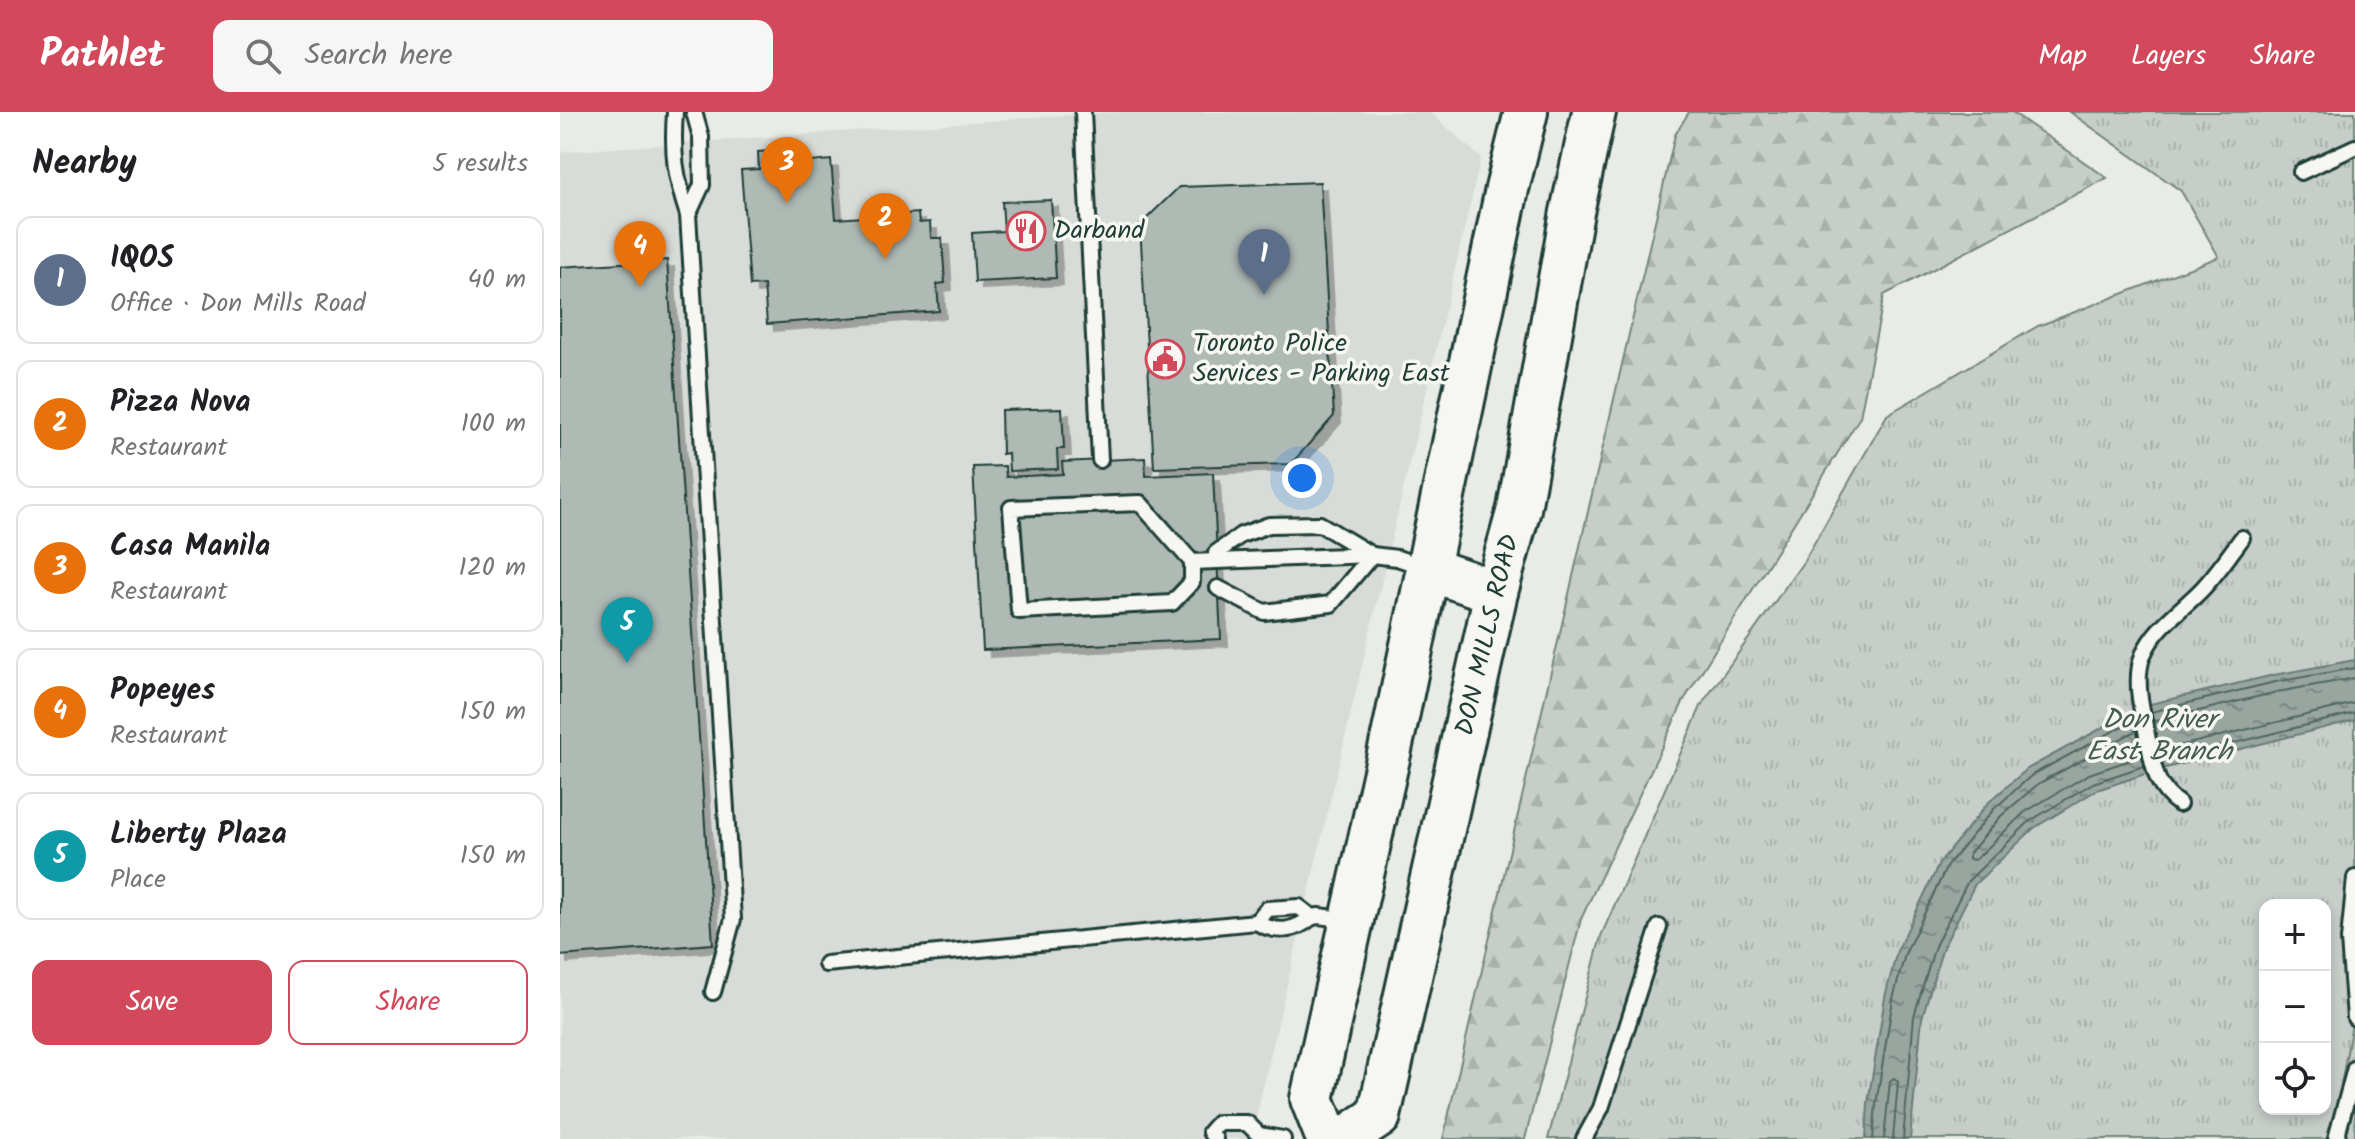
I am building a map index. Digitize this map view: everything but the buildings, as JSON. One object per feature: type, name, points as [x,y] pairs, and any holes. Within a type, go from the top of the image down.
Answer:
[{"type":"main road","points":[[1328,1139],[1312,1099],[1332,919],[1428,569],[1507,189],[1526,112]]},
{"type":"main road","name":"DON MILLS ROAD","points":[[1345,1139],[1379,1116],[1496,592],[1519,509],[1572,212],[1594,112]]},
{"type":"main road","points":[[1428,569],[1496,592]]},
{"type":"main road","points":[[1332,919],[1418,935]]},
{"type":"lane","points":[[675,112],[673,139],[676,178],[688,215],[733,919],[713,992]]},
{"type":"lane","points":[[688,215],[702,185],[701,137],[694,112]]},
{"type":"lane","points":[[1083,112],[1100,460]]},
{"type":"lane","points":[[2301,172],[2355,147]]},
{"type":"lane","points":[[1140,503],[1192,562],[1192,582],[1172,603],[1019,611],[1011,508],[1140,503]]},
{"type":"lane","points":[[1216,553],[1241,535],[1269,525],[1320,524],[1372,555]]},
{"type":"lane","points":[[2179,804],[2165,794],[2154,771],[2142,706],[2139,677],[2142,656],[2156,633],[2204,587],[2242,538]]},
{"type":"lane","points":[[1218,588],[1264,612],[1331,604],[1372,555]]},
{"type":"lane","points":[[1192,562],[1372,555],[1397,558],[1428,569]]},
{"type":"lane","points":[[2355,878],[2349,940],[2355,1018]]},
{"type":"lane","points":[[826,964],[1256,922],[1267,909],[1299,907],[1332,919]]},
{"type":"lane","points":[[1584,1139],[1601,1108],[1659,927]]},
{"type":"lane","points":[[2336,1139],[2355,1068]]},
{"type":"lane","points":[[1215,1139],[1210,1132],[1218,1123],[1247,1123],[1257,1137],[1283,1139]]},
{"type":"shaded area","points":[[1109,112],[1430,112],[1481,158],[1251,1139],[560,1139],[560,152]]},
{"type":"green space","points":[[1689,112],[2012,112],[2107,178],[1884,295],[1860,417],[1684,700],[1581,919],[1525,1139],[1443,1139],[1675,135]]},
{"type":"green space","points":[[2070,112],[2355,112],[2355,1007],[2329,1139],[1548,1139],[1601,936],[1702,704],[1804,561],[1887,415],[2038,326],[2219,257],[2181,191]]},
{"type":"green space","points":[[2355,1007],[2355,1139],[2329,1139],[2339,1098]]},
{"type":"water","name":"Don River East Branch","points":[[2355,660],[2355,720],[2154,771],[2097,790],[2034,828],[1975,884],[1942,950],[1922,1018],[1910,1139],[1866,1139],[1868,1103],[1885,997],[1897,951],[1940,862],[1988,803],[2027,769],[2142,706],[2274,675]]},
{"type":"place","name":"Casa Manila","points":[[787,203]]},
{"type":"place","name":"Darband","points":[[1026,231]]},
{"type":"place","name":"Pizza Nova","points":[[885,259]]},
{"type":"place","name":"Popeyes","points":[[640,287]]},
{"type":"place","name":"IQOS","points":[[1264,295]]},
{"type":"place","name":"Toronto Police Services - Parking East","points":[[1165,359]]},
{"type":"place","name":"Liberty Plaza","points":[[627,663]]}]
